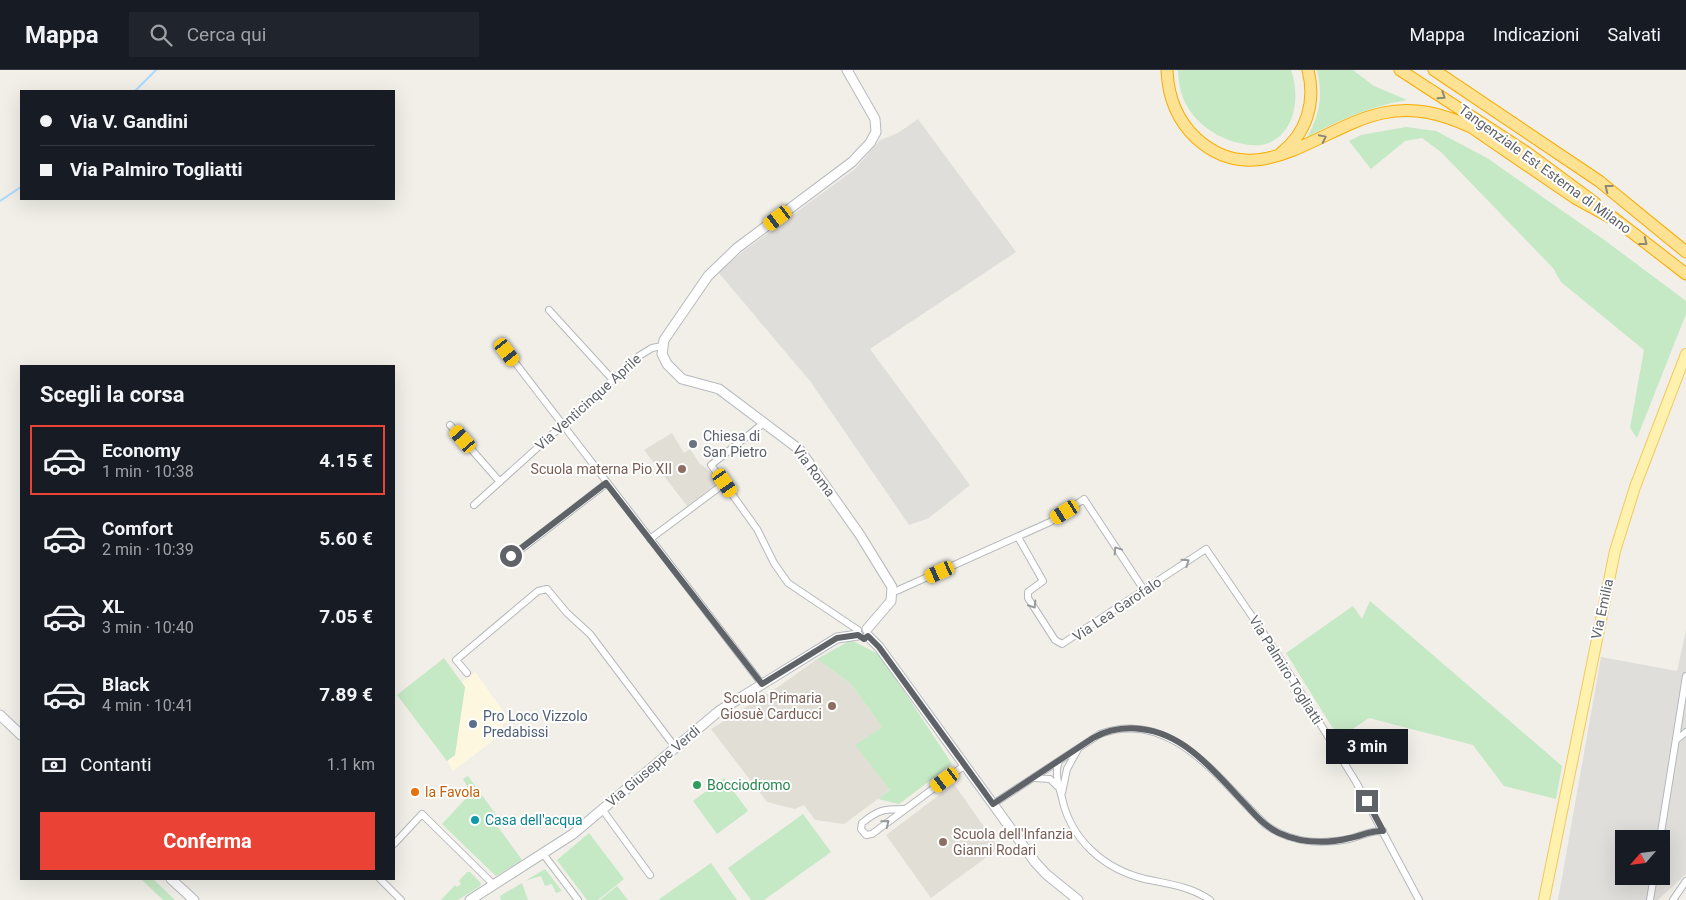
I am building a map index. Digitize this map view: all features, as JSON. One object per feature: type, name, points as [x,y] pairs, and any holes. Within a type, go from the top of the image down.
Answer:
[{"type":"highway","points":[[1167,70],[1170,96],[1182,123],[1204,145],[1229,158],[1258,161],[1278,156],[1316,141],[1355,122],[1383,112],[1410,110],[1438,114],[1471,126],[1575,198],[1618,221]]},
{"type":"highway","points":[[1278,156],[1295,139],[1307,118],[1310,90],[1308,70]]},
{"type":"highway","name":"Tangenziale Est Esterna di Milano","points":[[1400,70],[1526,152],[1686,274]]},
{"type":"highway","name":"Tangenziale Est Esterna di Milano","points":[[1434,70],[1599,181],[1686,252]]},
{"type":"highway","points":[[1446,70],[1522,128]]},
{"type":"main road","name":"Via Emilia","points":[[1544,900],[1613,558],[1635,487],[1686,354]]},
{"type":"main road","name":"Via Emilia","points":[[1539,900],[1550,872]]},
{"type":"street","points":[[662,346],[667,334],[696,290],[737,248],[852,162],[870,143],[876,132],[875,118],[847,70]]},
{"type":"street","points":[[549,310],[613,380]]},
{"type":"street","name":"Via Venticinque Aprile","points":[[474,505],[647,350],[662,346]]},
{"type":"street","name":"Via Roma","points":[[662,346],[662,354],[667,364],[682,379],[719,389],[794,444],[810,462],[877,561],[892,584],[894,592]]},
{"type":"street","points":[[507,352],[762,684]]},
{"type":"street","points":[[765,422],[711,465],[757,529],[774,564],[788,583],[863,633],[879,647],[1042,870],[1078,900]]},
{"type":"street","points":[[450,425],[500,482]]},
{"type":"street","points":[[511,556],[606,483]]},
{"type":"street","points":[[650,538],[725,483]]},
{"type":"street","points":[[863,633],[890,603],[894,592],[1050,522],[1084,499],[1144,590]]},
{"type":"street","name":"Via Lea Garofalo","points":[[1018,537],[1043,581],[1028,592],[1028,598],[1058,643],[1066,643],[1206,548]]},
{"type":"street","name":"Via Palmiro Togliatti","points":[[1206,548],[1288,671],[1356,782],[1420,900]]},
{"type":"street","points":[[467,672],[456,660],[538,591],[547,589],[567,613],[590,634],[675,747]]},
{"type":"street","name":"Via Giuseppe Verdi","points":[[470,900],[544,855],[602,809],[715,713],[837,638],[863,633]]},
{"type":"street","points":[[1661,830],[1686,676]]},
{"type":"street","points":[[0,715],[20,734]]},
{"type":"street","points":[[993,804],[1100,734],[1117,729],[1138,729],[1158,733],[1177,741],[1194,753],[1260,820],[1278,833],[1299,840],[1318,842],[1349,839],[1375,830],[1383,831]]},
{"type":"street","points":[[1676,740],[1686,732]]},
{"type":"street","points":[[1065,776],[1081,746]]},
{"type":"street","points":[[1058,761],[1063,765],[1065,776],[1062,799]]},
{"type":"street","points":[[1058,761],[1059,789],[1065,815],[1074,831],[1087,847],[1104,861],[1128,874],[1186,888],[1210,900]]},
{"type":"street","points":[[904,809],[886,808],[879,811],[862,823],[861,829],[866,835],[872,834],[965,765]]},
{"type":"street","points":[[1032,779],[1047,778],[1053,781],[1059,789]]},
{"type":"street","name":"Via Giuseppe Verdi","points":[[602,809],[650,875]]},
{"type":"street","points":[[395,843],[422,814],[494,885]]},
{"type":"street","points":[[544,855],[578,900]]},
{"type":"street","points":[[172,880],[194,900]]},
{"type":"street","points":[[381,880],[401,900]]},
{"type":"street","points":[[1673,900],[1686,881]]},
{"type":"street","points":[[1650,900],[1652,885]]},
{"type":"shaded area","points":[[918,119],[1016,252],[870,349],[970,485],[929,518],[909,525],[810,381],[718,272],[855,169],[880,140],[898,133]]},
{"type":"shaded area","name":"Scuola materna Pio XII","points":[[672,433],[684,453],[690,449],[700,464],[709,470],[719,482],[687,506],[644,450]]},
{"type":"shaded area","points":[[1686,630],[1686,874],[1658,900],[1558,900],[1601,657],[1677,671]]},
{"type":"shaded area","points":[[817,659],[851,684],[882,727],[856,745],[890,790],[844,824],[815,820],[804,805],[795,809],[767,802],[711,729],[781,685]]},
{"type":"shaded area","points":[[475,672],[509,719],[493,736],[495,739],[453,771],[447,761],[455,754],[465,687],[462,682]]},
{"type":"shaded area","name":"Scuola dell'Infanzia Gianni Rodari","points":[[954,784],[999,848],[931,898],[886,835]]},
{"type":"green space","points":[[1178,70],[1291,70],[1294,81],[1295,104],[1288,126],[1281,135],[1261,145],[1244,144],[1223,138],[1202,124],[1187,106],[1179,83]]},
{"type":"green space","points":[[1317,70],[1353,70],[1374,86],[1407,100],[1356,114],[1307,137],[1315,121],[1319,105],[1320,88]]},
{"type":"green space","points":[[1406,127],[1436,131],[1487,158],[1607,242],[1686,301],[1686,314],[1637,438],[1630,428],[1644,350],[1561,282],[1553,268],[1441,152],[1422,138],[1405,141],[1371,169],[1349,141],[1361,135]]},
{"type":"green space","points":[[1370,601],[1562,766],[1556,799],[1504,786],[1473,745],[1369,718],[1339,738],[1286,653],[1353,606],[1362,619]]},
{"type":"green space","points":[[851,640],[880,655],[952,764],[899,804],[878,799],[890,790],[855,745],[882,727],[851,684],[817,659]]},
{"type":"green space","points":[[444,658],[465,687],[455,755],[447,761],[397,695]]},
{"type":"green space","points":[[468,776],[502,823],[498,827],[522,860],[496,876],[442,824],[471,793],[463,779]]},
{"type":"green space","points":[[724,778],[748,811],[717,834],[693,801]]},
{"type":"green space","points":[[803,814],[831,852],[764,900],[751,900],[728,868]]},
{"type":"green space","points":[[589,833],[624,879],[598,900],[587,900],[557,860]]},
{"type":"green space","points":[[711,863],[737,900],[658,900]]},
{"type":"green space","points":[[545,869],[562,891],[556,893],[552,884],[545,886],[541,876],[525,881]]},
{"type":"green space","points":[[467,872],[470,872],[481,883],[480,886],[458,900],[441,900],[455,885],[457,887],[461,884],[459,881]]},
{"type":"green space","points":[[142,880],[154,880],[175,900],[163,900]]},
{"type":"green space","points":[[522,883],[528,900],[501,900],[500,896]]},
{"type":"green space","points":[[617,886],[628,900],[600,900]]},
{"type":"waterway","points":[[136,90],[156,70]]},
{"type":"waterway","points":[[0,201],[20,188]]},
{"type":"place","name":"Chiesa di San Pietro","points":[[693,444]]},
{"type":"place","name":"Scuola materna Pio XII","points":[[682,469]]},
{"type":"place","name":"Scuola Primaria Giosuè Carducci","points":[[832,706]]},
{"type":"place","name":"Pro Loco Vizzolo Predabissi","points":[[473,724]]},
{"type":"place","name":"Bocciodromo","points":[[697,785]]},
{"type":"place","name":"la Favola","points":[[415,792]]},
{"type":"place","name":"Casa dell'acqua","points":[[475,820]]},
{"type":"place","name":"Scuola dell'Infanzia Gianni Rodari","points":[[943,842]]},
{"type":"route","points":[[511,556],[606,483],[762,684],[837,638],[858,635],[864,639],[868,636],[879,647],[993,804],[1093,738],[1108,731],[1126,728],[1148,730],[1177,741],[1200,758],[1266,825],[1278,833],[1299,840],[1328,842],[1349,839],[1375,830],[1383,831],[1367,801]]}]
